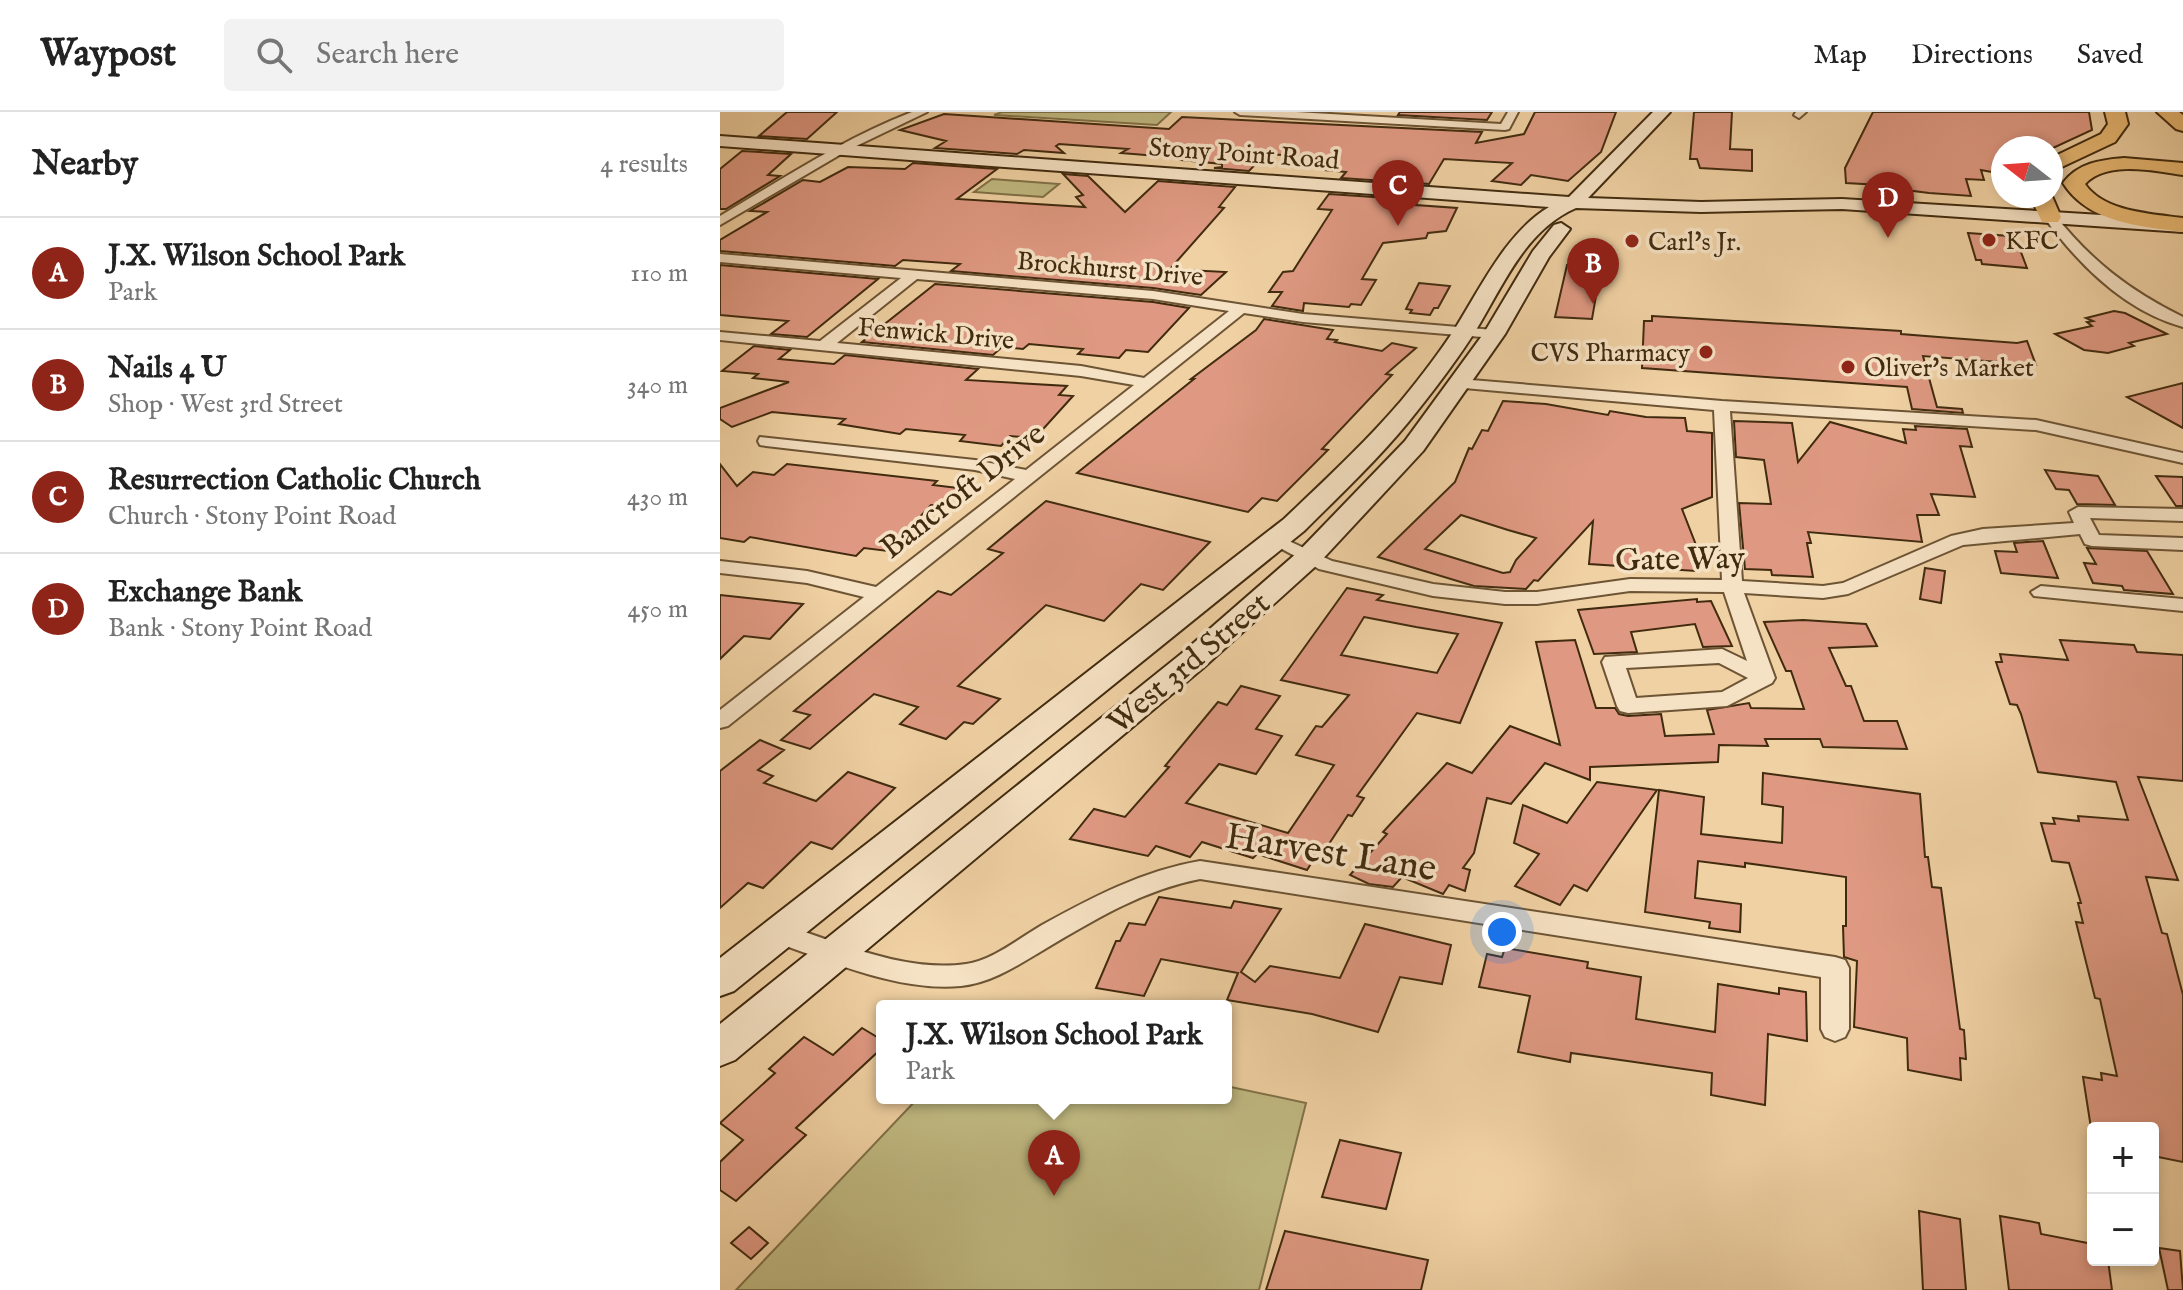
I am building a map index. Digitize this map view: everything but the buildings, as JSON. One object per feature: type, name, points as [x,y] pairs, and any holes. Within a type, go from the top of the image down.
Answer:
[{"type":"highway","points":[[2063,160],[2112,135],[2118,124],[2115,112]]},
{"type":"highway","points":[[2167,112],[2183,125]]},
{"type":"highway","points":[[2183,169],[2142,164],[2107,166],[2087,171],[2074,183],[2079,193],[2104,207],[2183,226]]},
{"type":"highway","points":[[2121,233],[2183,240]]},
{"type":"main road","name":"West 3rd Street","points":[[720,980],[1276,541],[1352,469],[1409,406],[1465,330],[1493,279],[1516,249],[1552,212],[1573,203],[1662,112]]},
{"type":"main road","name":"Stony Point Road","points":[[720,141],[1573,203],[1586,208],[1669,214],[2050,214],[2183,226]]},
{"type":"main road","name":"West 3rd Street","points":[[720,1048],[1192,661],[1308,558],[1414,446],[1494,334],[1540,255],[1574,214],[1573,203]]},
{"type":"main road","name":"Stony Point Road","points":[[2050,214],[2121,233]]},
{"type":"street","points":[[720,221],[841,150],[890,124],[922,112]]},
{"type":"street","points":[[1240,112],[1371,115],[1505,127],[1513,112]]},
{"type":"street","points":[[2050,214],[2085,263],[2100,276],[2183,323]]},
{"type":"street","name":"Brockhurst Drive","points":[[720,258],[1153,295],[1330,321],[1494,334]]},
{"type":"street","points":[[822,347],[913,275]]},
{"type":"street","name":"Bancroft Drive","points":[[720,721],[1243,307]]},
{"type":"street","name":"Fenwick Drive","points":[[720,336],[1081,371],[1147,383]]},
{"type":"street","points":[[1459,384],[1722,406],[2036,425],[2183,458]]},
{"type":"street","points":[[1722,406],[1732,586],[1764,678]]},
{"type":"street","points":[[766,441],[975,465],[1028,476]]},
{"type":"street","points":[[2083,528],[2078,512],[2183,515]]},
{"type":"street","name":"Gate Way","points":[[1276,541],[1308,558],[1433,590],[1505,598],[1537,598],[1630,585],[1732,586],[1823,592],[1848,588],[1958,540],[1983,535],[2083,528],[2092,540],[2183,544]]},
{"type":"street","points":[[720,567],[807,577],[879,594]]},
{"type":"street","points":[[2041,592],[2183,605]]},
{"type":"street","points":[[1722,656],[1764,678],[1727,699],[1628,706],[1613,662],[1722,656]]},
{"type":"street","name":"Harvest Lane","points":[[781,934],[903,971],[961,976],[992,968],[1132,887],[1169,874],[1200,870],[1835,968],[1835,1029]]},
{"type":"shaded area","points":[[1002,112],[1171,112],[1157,125],[994,115]]},
{"type":"shaded area","points":[[992,179],[1059,184],[1043,197],[974,192]]},
{"type":"shaded area","points":[[1232,1087],[1306,1103],[1259,1290],[736,1290],[912,1104],[1232,1104]]},
{"type":"place","name":"Resurrection Catholic Church","points":[[1398,226]]},
{"type":"place","name":"Exchange Bank","points":[[1888,238]]},
{"type":"place","name":"KFC","points":[[1989,240]]},
{"type":"place","name":"Carl's Jr.","points":[[1632,241]]},
{"type":"place","name":"Nails 4 U","points":[[1593,304]]},
{"type":"place","name":"CVS Pharmacy","points":[[1706,352]]},
{"type":"place","name":"Oliver's Market","points":[[1848,367]]},
{"type":"place","name":"J.X. Wilson School Park","points":[[1054,1196]]}]
